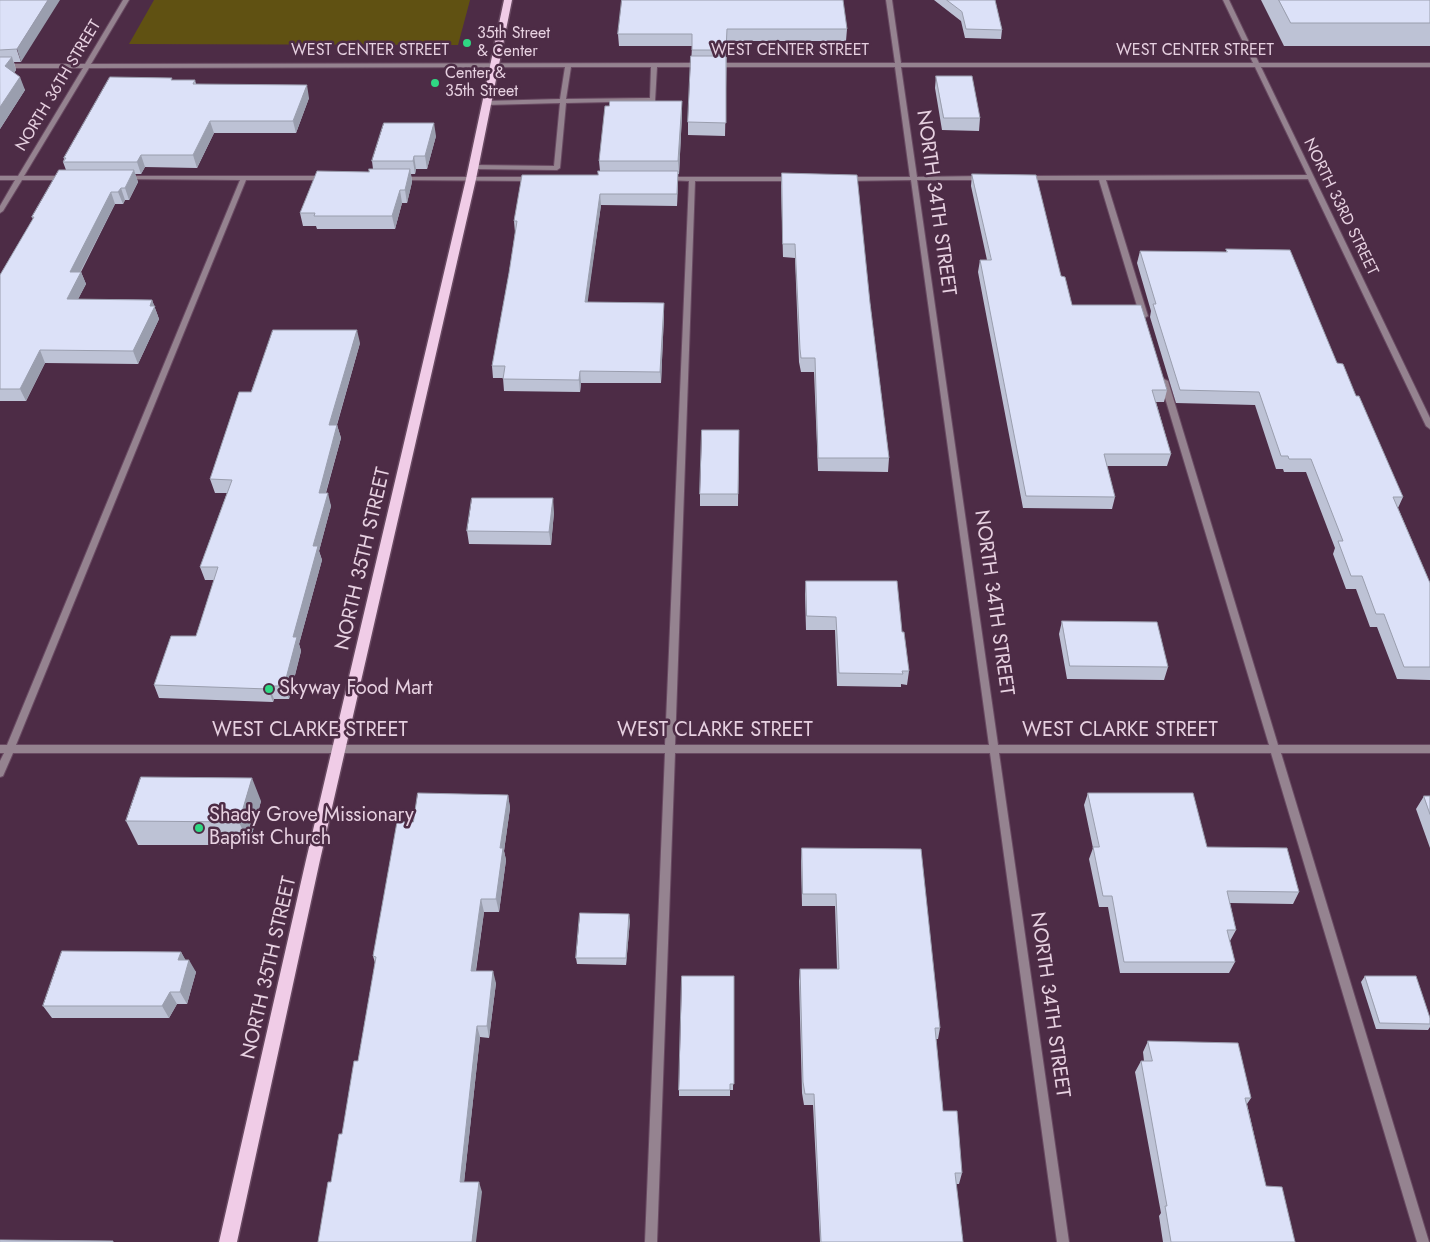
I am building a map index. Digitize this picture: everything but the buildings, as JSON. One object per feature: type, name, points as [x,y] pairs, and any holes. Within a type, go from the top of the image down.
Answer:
[{"type":"main road","name":"NORTH 35TH STREET","points":[[228,1242],[472,173],[508,0]]},
{"type":"street","name":"NORTH 36TH STREET","points":[[0,211],[126,0]]},
{"type":"street","name":"NORTH 34TH STREET","points":[[888,0],[1063,1242]]},
{"type":"street","name":"NORTH 33RD STREET","points":[[1226,0],[1430,426]]},
{"type":"street","name":"WEST CENTER STREET","points":[[0,66],[494,64],[1430,65]]},
{"type":"street","points":[[388,179],[557,168],[568,65]]},
{"type":"street","points":[[486,103],[653,100],[654,65]]},
{"type":"street","points":[[472,173],[543,179]]},
{"type":"street","points":[[1016,178],[1310,177]]},
{"type":"street","points":[[0,178],[75,178]]},
{"type":"street","points":[[115,178],[331,178]]},
{"type":"street","points":[[0,773],[5,749],[244,178]]},
{"type":"street","points":[[838,179],[988,178]]},
{"type":"street","points":[[1102,178],[1148,330]]},
{"type":"street","points":[[660,179],[799,179]]},
{"type":"street","points":[[651,1242],[692,179]]},
{"type":"street","points":[[1160,368],[1424,1242]]},
{"type":"street","name":"WEST CLARKE STREET","points":[[5,749],[1430,749]]},
{"type":"shaded area","points":[[154,0],[470,0],[458,45],[129,44]]},
{"type":"place","name":"35th Street & Center","points":[[467,43]]},
{"type":"place","name":"Center & 35th Street","points":[[435,83]]},
{"type":"place","name":"Skyway Food Mart","points":[[269,689]]},
{"type":"place","name":"Shady Grove Missionary Baptist Church","points":[[199,828]]}]
